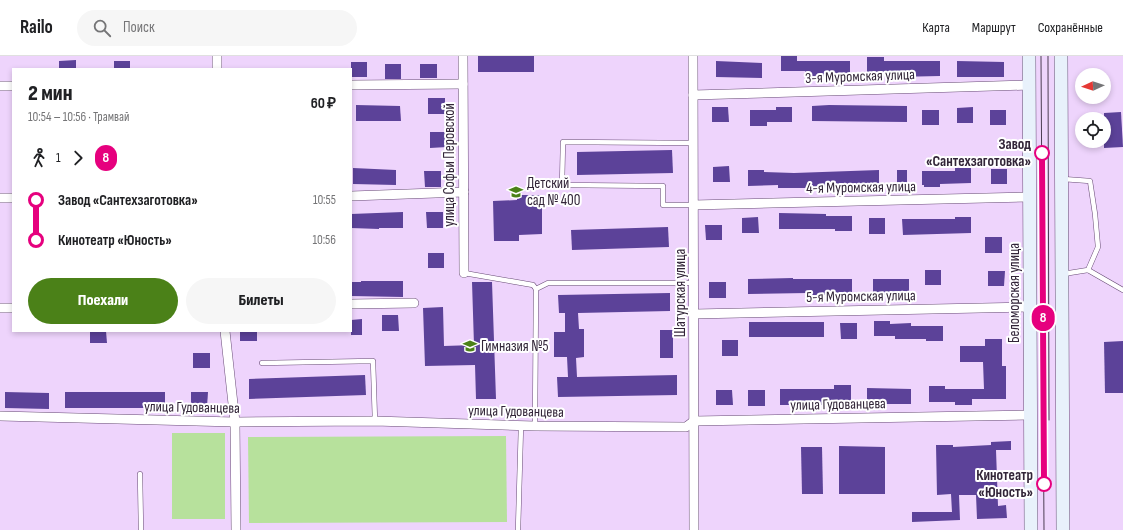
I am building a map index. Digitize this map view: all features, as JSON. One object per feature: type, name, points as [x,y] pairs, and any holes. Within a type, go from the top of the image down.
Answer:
[{"type":"main road","name":"Беломорская улица","points":[[1029,56],[1030,530]]},
{"type":"main road","points":[[1061,56],[1063,530]]},
{"type":"street","points":[[217,56],[217,68]]},
{"type":"street","name":"улица Софьи Перовской","points":[[463,56],[464,273]]},
{"type":"street","name":"Шатурская улица","points":[[693,56],[694,530]]},
{"type":"street","points":[[352,85],[463,84]]},
{"type":"street","name":"3-я Муромская улица","points":[[693,95],[1029,85]]},
{"type":"street","points":[[0,86],[12,86]]},
{"type":"street","points":[[352,196],[464,192]]},
{"type":"street","name":"4-я Муромская улица","points":[[693,205],[1029,197]]},
{"type":"street","points":[[0,198],[12,198]]},
{"type":"street","points":[[352,304],[414,303]]},
{"type":"street","name":"5-я Муромская улица","points":[[694,314],[1030,307]]},
{"type":"street","points":[[0,308],[12,308]]},
{"type":"street","points":[[225,332],[235,422],[236,530]]},
{"type":"street","name":"улица Гудованцева","points":[[0,416],[235,422],[375,421],[520,426],[686,427],[694,421],[1030,415]]},
{"type":"lane","points":[[693,143],[563,142],[562,185],[663,186],[663,205],[693,205]]},
{"type":"lane","points":[[1061,179],[1090,181],[1098,247],[1088,270]]},
{"type":"lane","points":[[1062,275],[1088,270],[1123,290]]},
{"type":"lane","points":[[464,273],[532,285],[536,289],[536,426]]},
{"type":"lane","points":[[536,289],[548,283],[693,283]]},
{"type":"lane","points":[[262,363],[373,361],[375,421]]},
{"type":"lane","points":[[518,530],[520,426]]},
{"type":"lane","points":[[140,474],[141,530]]},
{"type":"green space","points":[[172,433],[225,433],[225,519],[172,519]]},
{"type":"green space","points":[[506,436],[507,522],[249,523],[248,437]]},
{"type":"building","points":[[478,56],[534,56],[534,72],[478,72]]},
{"type":"building","points":[[781,56],[797,56],[797,61],[850,61],[850,77],[806,76],[805,71],[781,71]]},
{"type":"building","points":[[867,57],[884,57],[884,61],[940,61],[940,76],[895,77],[895,72],[867,72]]},
{"type":"building","points":[[76,60],[76,68],[59,68],[59,61]]},
{"type":"building","points":[[114,61],[130,61],[130,68],[114,68]]},
{"type":"building","points":[[716,61],[762,63],[762,78],[716,77]]},
{"type":"building","points":[[957,61],[1004,62],[1004,77],[957,77]]},
{"type":"building","points":[[351,62],[367,62],[367,77],[352,77]]},
{"type":"building","points":[[385,64],[401,64],[401,79],[385,79]]},
{"type":"building","points":[[420,64],[437,64],[437,78],[420,78]]},
{"type":"building","points":[[428,98],[445,98],[445,114],[428,114]]},
{"type":"building","points":[[356,105],[400,106],[401,121],[356,121]]},
{"type":"building","points":[[812,106],[907,106],[907,122],[812,121]]},
{"type":"building","points":[[712,107],[728,107],[729,122],[712,122]]},
{"type":"building","points":[[776,107],[792,107],[792,122],[767,122],[767,126],[750,126],[750,110],[776,110]]},
{"type":"building","points":[[973,107],[973,123],[957,123],[957,108]]},
{"type":"building","points":[[922,110],[939,110],[939,125],[922,125]]},
{"type":"building","points":[[990,110],[1006,110],[1006,125],[990,125]]},
{"type":"building","points":[[1121,112],[1123,147],[1111,148],[1111,113]]},
{"type":"building","points":[[430,132],[447,132],[447,147],[430,148]]},
{"type":"building","points":[[672,150],[673,173],[577,175],[577,152]]},
{"type":"building","points":[[729,166],[730,182],[713,182],[713,167]]},
{"type":"building","points":[[353,168],[396,170],[396,185],[353,184]]},
{"type":"building","points":[[955,168],[971,168],[971,183],[940,184],[940,187],[924,187],[924,185],[922,185],[922,171],[955,171]]},
{"type":"building","points":[[991,169],[1007,169],[1007,184],[991,184]]},
{"type":"building","points":[[748,170],[794,173],[879,170],[879,186],[778,188],[778,185],[748,186]]},
{"type":"building","points":[[897,170],[907,170],[907,185],[897,185]]},
{"type":"building","points":[[424,171],[441,171],[441,187],[425,187]]},
{"type":"building","points":[[517,195],[542,195],[542,234],[519,235],[519,241],[494,241],[493,201],[517,200]]},
{"type":"building","points":[[403,212],[403,228],[352,228],[352,214]]},
{"type":"building","points":[[426,212],[443,212],[443,228],[427,228]]},
{"type":"building","points":[[779,213],[852,216],[852,231],[835,231],[835,229],[779,229]]},
{"type":"building","points":[[758,217],[759,233],[742,233],[742,218]]},
{"type":"building","points":[[955,217],[971,217],[971,233],[903,235],[902,219],[955,219]]},
{"type":"building","points":[[869,218],[885,218],[885,234],[869,234]]},
{"type":"building","points":[[705,225],[722,225],[722,240],[706,240]]},
{"type":"building","points":[[668,227],[669,247],[572,250],[571,230]]},
{"type":"building","points":[[985,237],[1002,237],[1002,253],[985,253]]},
{"type":"building","points":[[428,253],[444,253],[444,268],[428,268]]},
{"type":"building","points":[[925,270],[941,270],[941,285],[925,285]]},
{"type":"building","points":[[988,271],[1005,271],[1004,286],[988,286]]},
{"type":"building","points":[[748,279],[852,279],[852,295],[807,295],[807,293],[748,294]]},
{"type":"building","points":[[873,279],[909,279],[909,294],[873,295]]},
{"type":"building","points":[[403,281],[403,297],[352,296],[352,282]]},
{"type":"building","points":[[472,282],[492,282],[496,399],[476,399],[475,365],[425,366],[423,308],[443,307],[444,346],[474,345]]},
{"type":"building","points":[[709,282],[726,282],[726,298],[709,298]]},
{"type":"building","points":[[670,293],[670,311],[578,313],[579,329],[584,329],[584,357],[576,358],[577,377],[677,375],[677,395],[558,397],[557,377],[568,377],[567,357],[554,357],[554,332],[565,332],[565,313],[559,313],[558,295]]},
{"type":"building","points":[[382,315],[398,315],[399,331],[382,331]]},
{"type":"building","points":[[362,319],[362,335],[351,335],[352,320]]},
{"type":"building","points":[[874,321],[890,321],[890,324],[911,323],[911,326],[943,326],[943,341],[926,341],[926,339],[895,339],[895,336],[874,336]]},
{"type":"building","points":[[749,322],[824,322],[824,337],[749,337]]},
{"type":"building","points":[[840,323],[857,323],[857,339],[841,339]]},
{"type":"building","points":[[660,330],[673,330],[673,358],[660,358]]},
{"type":"building","points":[[90,332],[106,332],[107,343],[90,343]]},
{"type":"building","points":[[240,332],[257,332],[257,341],[240,341]]},
{"type":"building","points":[[985,339],[1002,339],[1002,366],[1006,366],[1006,399],[972,399],[972,405],[955,405],[955,402],[929,402],[929,386],[945,386],[945,389],[984,389],[983,362],[960,362],[960,346],[985,346]]},
{"type":"building","points":[[722,340],[738,340],[738,356],[722,356]]},
{"type":"building","points":[[1123,341],[1123,393],[1105,393],[1104,342]]},
{"type":"building","points":[[193,353],[210,353],[210,368],[193,368]]},
{"type":"building","points":[[365,375],[366,395],[249,399],[249,379]]},
{"type":"building","points":[[834,385],[851,385],[851,401],[824,401],[824,405],[780,405],[780,389],[834,389]]},
{"type":"building","points":[[867,388],[911,389],[911,404],[867,404]]},
{"type":"building","points":[[716,390],[732,390],[733,405],[716,405]]},
{"type":"building","points":[[748,390],[765,390],[765,406],[748,406]]},
{"type":"building","points":[[5,392],[49,393],[49,409],[5,408]]},
{"type":"building","points":[[65,392],[165,392],[165,408],[65,408]]},
{"type":"building","points":[[191,392],[208,392],[207,407],[191,407]]},
{"type":"building","points":[[1011,441],[1011,450],[996,450],[998,506],[1006,505],[1007,518],[977,519],[976,495],[959,495],[960,520],[912,522],[912,512],[952,512],[951,494],[937,495],[936,445],[953,445],[953,447],[991,445],[991,442]]},
{"type":"building","points":[[839,446],[885,447],[885,494],[839,494]]},
{"type":"building","points":[[801,447],[822,447],[823,494],[802,494]]},
{"type":"tram line","points":[[1041,56],[1044,530]]},
{"type":"tram line","points":[[1048,56],[1049,420]]},
{"type":"tram line","name":"8","points":[[1042,153],[1044,484]]},
{"type":"place","name":"Завод «Сантехзаготовка»","points":[[1042,153]]},
{"type":"place","name":"Детский сад № 400","points":[[516,192]]},
{"type":"place","name":"Гимназия №5","points":[[470,346]]},
{"type":"place","name":"Кинотеатр «Юность»","points":[[1044,484]]}]
